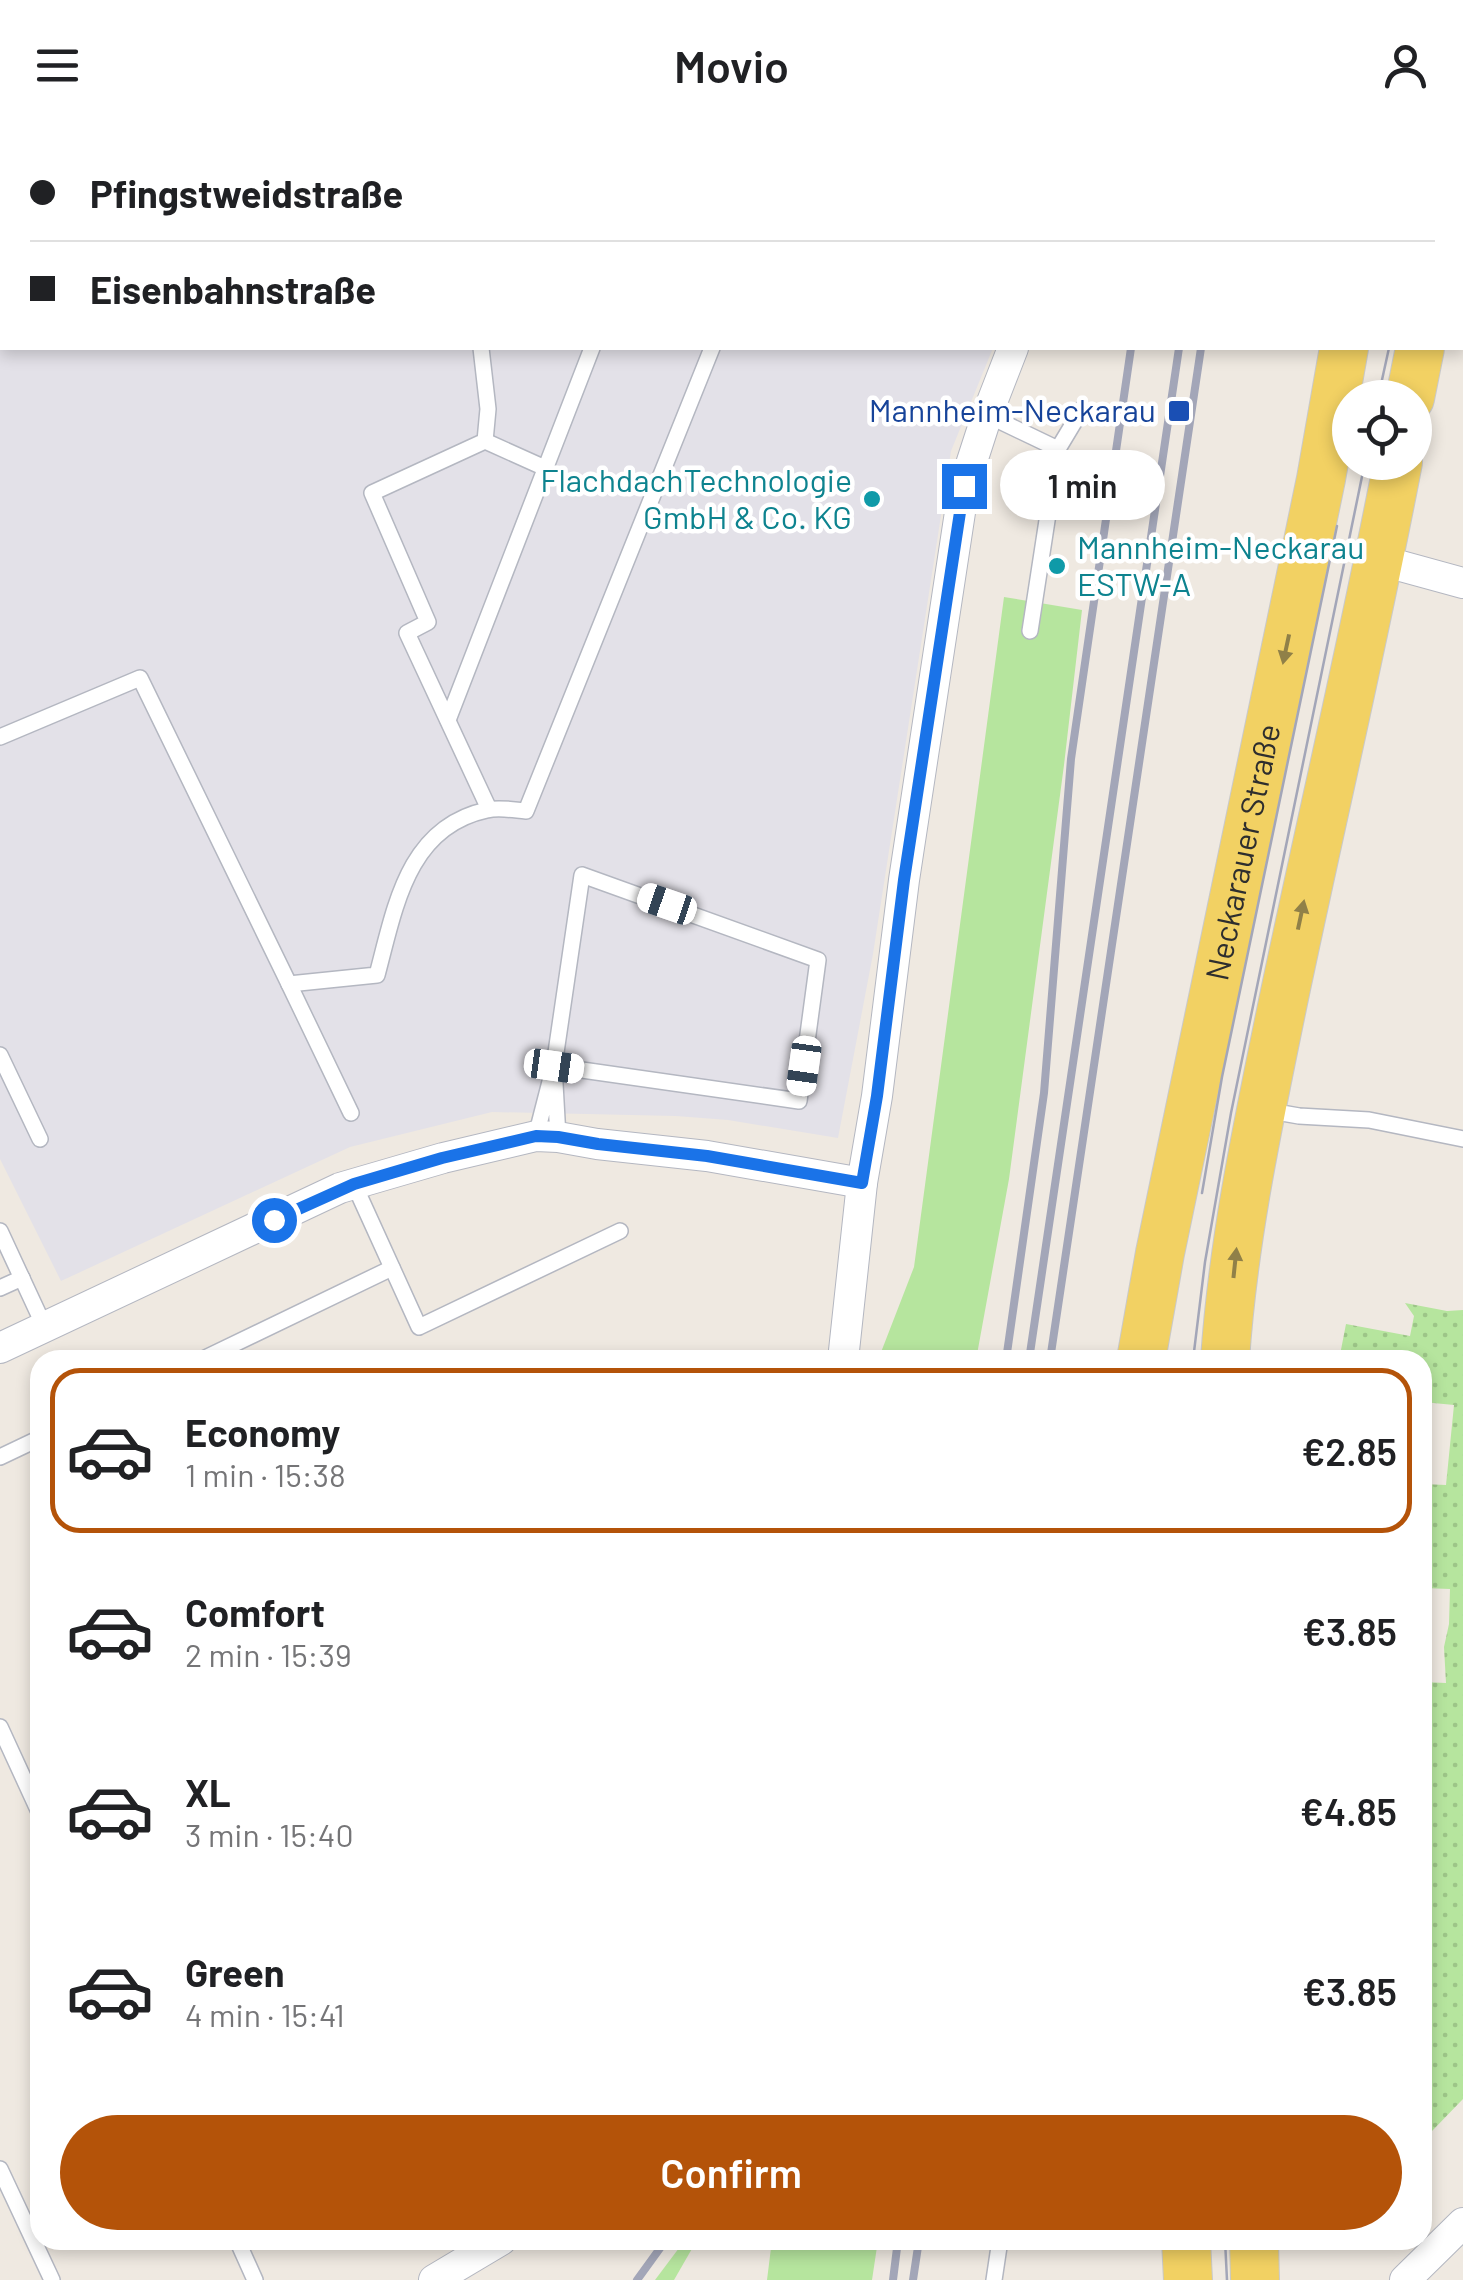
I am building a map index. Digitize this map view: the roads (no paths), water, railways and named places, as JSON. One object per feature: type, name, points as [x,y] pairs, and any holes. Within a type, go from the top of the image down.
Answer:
[{"type":"main road","name":"Neckarauer Straße","points":[[1143,1350],[1321,479],[1344,350]]},
{"type":"main road","points":[[1414,380],[1420,350]]},
{"type":"main road","points":[[1226,1350],[1237,1245],[1261,1110],[1395,480]]},
{"type":"main road","points":[[1186,2250],[1188,2280]]},
{"type":"main road","points":[[1254,2250],[1256,2280]]},
{"type":"street","points":[[844,1350],[862,1183],[904,880],[964,486],[1012,350]]},
{"type":"street","points":[[1379,560],[1463,582]]},
{"type":"street","points":[[0,1348],[340,1188],[442,1158],[547,1137],[707,1156],[862,1183]]},
{"type":"street","points":[[1405,2280],[1463,2223]]},
{"type":"street","points":[[434,2280],[484,2250]]},
{"type":"lane","points":[[482,350],[488,409],[485,441]]},
{"type":"lane","points":[[448,720],[591,350]]},
{"type":"lane","points":[[289,984],[377,975],[394,910],[408,874],[429,840],[463,819],[490,809],[526,811],[711,350]]},
{"type":"lane","points":[[1030,631],[1058,449],[1082,410]]},
{"type":"lane","points":[[987,415],[1058,449]]},
{"type":"lane","points":[[490,809],[408,633],[428,622],[372,493],[485,441],[545,468]]},
{"type":"lane","points":[[0,737],[140,678],[351,1113]]},
{"type":"lane","points":[[547,1137],[554,1066],[582,875],[818,960],[799,1102],[554,1066]]},
{"type":"lane","points":[[0,1056],[40,1139]]},
{"type":"lane","points":[[1261,1110],[1370,1120],[1463,1139]]},
{"type":"lane","points":[[354,1184],[419,1327],[620,1231]]},
{"type":"lane","points":[[0,1231],[45,1328]]},
{"type":"lane","points":[[222,1350],[392,1268]]},
{"type":"lane","points":[[0,1288],[22,1278]]},
{"type":"lane","points":[[0,1458],[30,1443]]},
{"type":"lane","points":[[0,1727],[30,1792]]},
{"type":"lane","points":[[0,2169],[30,2233]]},
{"type":"lane","points":[[38,2250],[52,2280]]},
{"type":"lane","points":[[242,2250],[256,2280]]},
{"type":"lane","points":[[994,2280],[998,2250]]},
{"type":"tram line","points":[[1382,380],[1389,350]]},
{"type":"tram line","points":[[1194,1350],[1231,1113],[1361,480]]},
{"type":"tram line","points":[[1202,1193],[1222,1077],[1337,526]]},
{"type":"tram line","points":[[1226,2250],[1227,2280]]},
{"type":"railway","points":[[1007,1350],[1044,1093],[1071,759],[1131,350]]},
{"type":"railway","points":[[1030,1350],[1179,350]]},
{"type":"railway","points":[[1051,1350],[1201,350]]},
{"type":"railway","points":[[637,2280],[659,2250]]},
{"type":"railway","points":[[893,2280],[897,2250]]},
{"type":"railway","points":[[913,2280],[918,2250]]},
{"type":"place","name":"Mannheim-Neckarau","points":[[1179,411]]},
{"type":"place","name":"FlachdachTechnologie GmbH & Co. KG","points":[[872,499]]},
{"type":"place","name":"Mannheim-Neckarau ESTW-A","points":[[1057,566]]}]
